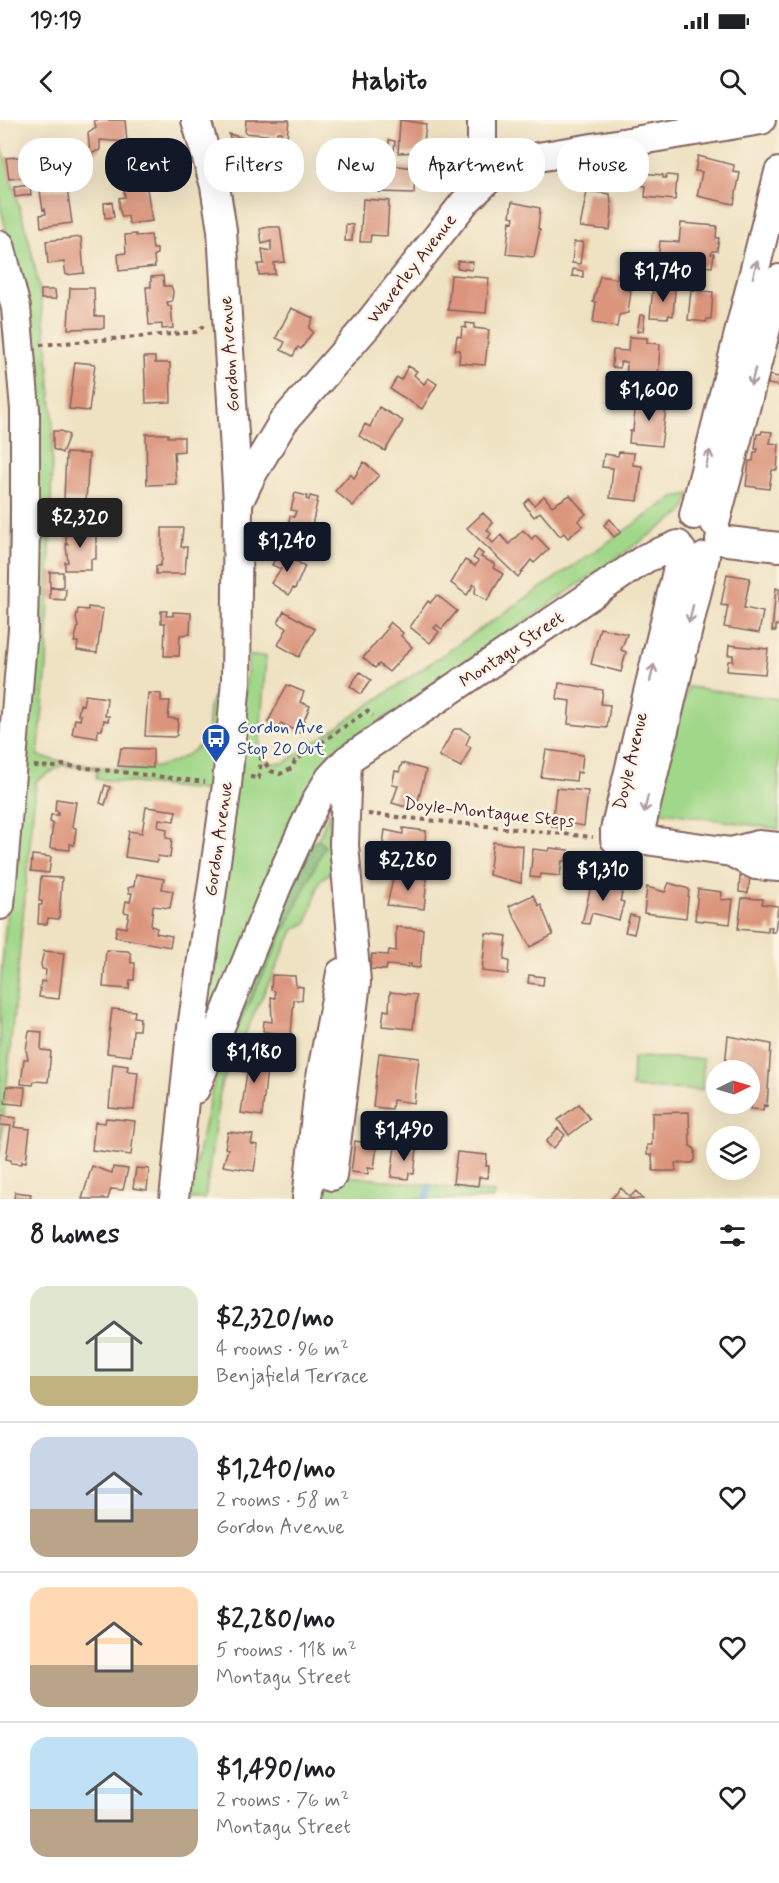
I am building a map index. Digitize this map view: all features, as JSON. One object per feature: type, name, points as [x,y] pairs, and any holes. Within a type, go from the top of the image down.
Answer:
[{"type":"street","name":"Gordon Avenue","points":[[174,1199],[190,1042],[227,785],[236,680],[238,503],[222,230],[216,186],[196,120]]},
{"type":"street","points":[[482,120],[482,138]]},
{"type":"street","name":"Waverley Avenue","points":[[545,156],[761,120]]},
{"type":"street","name":"Doyle Avenue","points":[[626,839],[699,539],[779,172]]},
{"type":"street","name":"Waverley Avenue","points":[[238,503],[271,439],[366,327],[475,192]]},
{"type":"street","points":[[0,244],[16,308],[25,421],[23,629],[0,905]]},
{"type":"street","name":"Doyle Avenue","points":[[699,539],[779,279]]},
{"type":"street","name":"Montagu Street","points":[[184,1107],[197,1086],[277,885],[316,801],[330,778],[347,760],[646,558],[699,539],[779,547]]},
{"type":"street","points":[[332,1176],[356,982],[343,813],[347,760]]},
{"type":"street","points":[[626,839],[731,852],[756,865],[779,867]]},
{"type":"street","points":[[731,852],[758,845],[779,847]]},
{"type":"street","points":[[307,1199],[329,1029],[337,983],[352,933]]},
{"type":"path","points":[[20,347],[196,332],[227,310]]},
{"type":"path","points":[[259,778],[261,758],[271,771],[280,774],[292,768],[295,761],[367,711],[386,734]]},
{"type":"path","points":[[28,765],[57,767],[62,765],[227,785]]},
{"type":"path","name":"Doyle-Montague Steps","points":[[360,813],[626,839]]},
{"type":"green space","points":[[0,141],[29,240],[39,287],[47,344],[53,419],[47,667],[38,756],[58,761],[124,769],[168,764],[181,758],[207,738],[209,707],[222,679],[211,791],[96,779],[97,769],[62,765],[36,781],[0,1155],[0,987],[11,865],[14,260],[0,206]]},
{"type":"green space","points":[[691,494],[683,512],[365,732],[201,1047],[249,656],[266,656],[259,751],[268,763],[284,763],[674,497]]},
{"type":"green space","points":[[688,687],[779,699],[779,829],[656,811]]},
{"type":"green space","points":[[330,810],[332,872],[320,880],[307,923],[294,929],[221,1085],[205,1199],[188,1199],[219,1058],[313,842],[318,840]]},
{"type":"green space","points":[[318,840],[325,846],[235,1033],[230,1030],[285,894],[313,842]]},
{"type":"green space","points":[[633,1057],[703,1059],[702,1090],[632,1088]]},
{"type":"green space","points":[[317,1161],[339,1175],[495,1193],[493,1199],[313,1199]]},
{"type":"building","points":[[94,120],[125,120],[127,138],[100,140],[100,150],[93,153],[93,138],[88,138],[88,133],[96,128]]},
{"type":"building","points":[[246,120],[289,120],[287,137],[281,136],[281,132],[277,132],[277,136],[245,133]]},
{"type":"building","points":[[400,120],[426,124],[424,138],[408,138],[408,153],[398,153]]},
{"type":"building","points":[[229,134],[243,138],[230,138]]},
{"type":"building","points":[[698,156],[734,165],[733,172],[740,173],[734,204],[697,196],[702,172],[695,171]]},
{"type":"building","points":[[18,157],[18,178],[9,179],[6,158]]},
{"type":"building","points":[[396,166],[408,167],[408,192],[414,193],[379,192],[396,192]]},
{"type":"building","points":[[649,174],[663,175],[663,178],[666,178],[666,175],[677,176],[675,200],[645,197],[645,192],[649,192]]},
{"type":"building","points":[[18,186],[18,192],[31,192],[31,195],[15,197],[14,187]]},
{"type":"building","points":[[40,192],[68,192],[72,223],[41,227],[40,215],[46,214],[45,209],[43,210]]},
{"type":"building","points":[[124,192],[148,192],[152,221],[129,224],[128,216],[122,217],[119,208],[119,198],[125,197]]},
{"type":"building","points":[[587,192],[610,194],[612,212],[610,230],[580,227]]},
{"type":"building","points":[[363,199],[389,201],[387,236],[371,235],[370,242],[360,242]]},
{"type":"building","points":[[112,202],[114,217],[105,218],[104,203]]},
{"type":"building","points":[[512,202],[540,208],[538,229],[540,229],[534,257],[506,254],[510,221],[513,222],[514,217],[510,216]]},
{"type":"building","points":[[681,223],[717,226],[716,238],[719,238],[717,251],[712,251],[711,254],[714,254],[712,267],[658,262],[660,241],[679,242]]},
{"type":"building","points":[[346,224],[353,225],[352,241],[345,241]]},
{"type":"building","points":[[280,227],[285,262],[274,263],[275,274],[259,275],[258,264],[264,264],[262,249],[271,251],[271,241],[262,244],[260,229]]},
{"type":"building","points":[[136,234],[136,236],[151,235],[153,249],[157,249],[157,254],[154,255],[155,267],[119,271],[118,254],[126,253],[125,235]]},
{"type":"building","points":[[81,237],[84,273],[66,275],[64,262],[48,264],[46,241]]},
{"type":"building","points":[[574,242],[583,242],[580,264],[572,263]]},
{"type":"building","points":[[458,261],[473,262],[472,270],[457,268]]},
{"type":"building","points":[[573,269],[583,271],[583,277],[572,276]]},
{"type":"building","points":[[618,274],[626,275],[624,287],[631,291],[628,313],[619,315],[617,327],[593,323],[596,302],[593,302],[600,276],[617,279]]},
{"type":"building","points":[[451,275],[489,278],[486,313],[448,310]]},
{"type":"building","points":[[163,276],[164,286],[171,286],[173,291],[172,301],[167,302],[168,306],[171,306],[173,328],[162,329],[162,324],[149,325],[146,287],[151,287],[151,277]]},
{"type":"building","points":[[653,287],[675,289],[673,316],[650,317]]},
{"type":"building","points":[[70,288],[94,288],[95,316],[104,316],[104,328],[68,329]]},
{"type":"building","points":[[41,290],[55,290],[56,299],[41,299]]},
{"type":"building","points":[[691,290],[713,292],[711,319],[707,319],[706,322],[688,320]]},
{"type":"building","points":[[291,308],[313,318],[309,328],[313,332],[301,349],[298,347],[293,356],[281,350],[285,342],[276,338]]},
{"type":"building","points":[[640,315],[645,315],[643,331],[637,332]]},
{"type":"building","points":[[466,323],[474,324],[474,328],[489,330],[485,365],[459,363],[460,350],[455,350],[457,336],[461,337],[462,327],[466,328]]},
{"type":"building","points":[[629,337],[647,338],[647,343],[660,344],[658,382],[626,381],[627,362],[620,362],[620,368],[612,367],[613,350],[628,351]]},
{"type":"building","points":[[144,357],[155,357],[155,363],[170,363],[171,402],[146,403]]},
{"type":"building","points":[[75,362],[95,364],[89,411],[69,409]]},
{"type":"building","points":[[408,366],[417,371],[414,375],[424,384],[428,378],[437,384],[422,409],[390,389],[397,377],[401,380]]},
{"type":"building","points":[[769,375],[779,377],[779,386],[768,384]]},
{"type":"building","points":[[636,398],[667,401],[661,446],[629,443],[630,431],[633,431]]},
{"type":"building","points":[[379,407],[403,421],[385,451],[359,436],[365,424],[370,427]]},
{"type":"building","points":[[53,431],[61,431],[69,435],[62,453],[53,449]]},
{"type":"building","points":[[762,431],[772,432],[770,443],[779,444],[777,470],[772,470],[769,489],[746,486],[749,461],[753,461],[754,452],[757,452],[758,449],[755,449],[757,434],[761,434]]},
{"type":"building","points":[[146,434],[184,437],[184,451],[174,452],[176,484],[147,485]]},
{"type":"building","points":[[619,452],[634,453],[633,465],[642,466],[638,501],[610,498],[613,468],[602,467],[604,454],[618,456]]},
{"type":"building","points":[[66,453],[89,454],[86,500],[64,499]]},
{"type":"building","points":[[364,462],[379,475],[353,506],[335,491],[350,474],[354,478]]},
{"type":"building","points":[[295,493],[307,496],[306,499],[309,500],[310,496],[318,498],[308,544],[285,540],[290,516],[294,517],[296,511],[291,510]]},
{"type":"building","points":[[570,495],[586,514],[578,521],[583,526],[568,538],[564,533],[560,536],[540,512],[534,517],[524,504],[529,499],[534,505],[544,496],[552,506]]},
{"type":"building","points":[[483,513],[493,523],[487,530],[491,534],[488,538],[493,543],[501,535],[509,544],[523,530],[532,539],[535,535],[549,549],[534,563],[531,560],[518,577],[467,528]]},
{"type":"building","points":[[610,519],[621,532],[614,537],[604,525]]},
{"type":"building","points":[[272,523],[283,525],[278,545],[268,540]]},
{"type":"building","points":[[162,528],[183,528],[181,547],[187,547],[185,574],[156,574],[156,566],[160,566],[162,560]]},
{"type":"building","points":[[66,529],[92,529],[92,534],[96,534],[96,559],[91,559],[91,570],[65,570],[65,562],[68,562]]},
{"type":"building","points":[[478,550],[483,554],[481,557],[495,564],[493,568],[503,574],[487,601],[475,593],[476,585],[474,584],[467,595],[451,583],[465,560],[475,566],[478,561],[473,558]]},
{"type":"building","points":[[279,552],[305,566],[295,589],[293,588],[289,595],[271,583],[281,569],[272,565]]},
{"type":"building","points":[[50,572],[63,572],[63,587],[50,587]]},
{"type":"building","points":[[727,574],[750,578],[744,608],[763,612],[759,633],[724,627],[728,606],[721,605]]},
{"type":"building","points":[[50,588],[66,589],[65,600],[50,599]]},
{"type":"building","points":[[776,588],[779,589],[779,625],[776,625],[776,631],[772,631]]},
{"type":"building","points":[[437,595],[457,611],[442,629],[437,625],[434,628],[439,632],[430,643],[410,627],[428,601],[430,603]]},
{"type":"building","points":[[88,607],[103,609],[97,653],[77,650],[78,642],[74,642],[78,627],[76,618],[78,609],[88,610]]},
{"type":"building","points":[[161,611],[167,611],[166,616],[173,616],[173,612],[191,613],[190,634],[180,635],[179,656],[164,656],[165,623],[161,623]]},
{"type":"building","points":[[284,611],[315,629],[299,657],[278,645],[287,628],[278,623]]},
{"type":"building","points":[[390,622],[403,633],[401,636],[412,647],[389,672],[379,664],[375,668],[363,658],[388,628],[386,627]]},
{"type":"building","points":[[600,628],[627,634],[621,650],[626,652],[621,672],[591,664]]},
{"type":"building","points":[[729,645],[768,649],[765,674],[727,671],[728,661],[733,661],[733,655],[728,655]]},
{"type":"building","points":[[360,672],[371,680],[361,694],[350,686]]},
{"type":"building","points":[[559,683],[603,690],[601,704],[610,705],[607,728],[568,724],[570,701],[557,699]]},
{"type":"building","points":[[287,685],[304,692],[300,702],[310,706],[299,733],[281,723],[278,728],[268,722]]},
{"type":"building","points":[[148,693],[161,694],[161,701],[170,701],[168,718],[178,719],[177,735],[174,737],[145,736]]},
{"type":"building","points":[[85,695],[107,698],[105,716],[109,716],[108,721],[104,720],[102,730],[98,730],[97,738],[72,734],[75,719],[80,720],[81,715],[78,715],[80,704],[83,705]]},
{"type":"building","points":[[454,729],[461,729],[470,735],[466,745],[471,747],[461,767],[439,756]]},
{"type":"building","points":[[121,748],[153,749],[153,768],[118,766]]},
{"type":"building","points":[[546,750],[583,755],[581,773],[577,772],[576,781],[541,777]]},
{"type":"building","points":[[402,763],[426,770],[417,805],[407,802],[406,807],[392,803],[398,786],[392,785],[395,771],[399,772]]},
{"type":"building","points":[[105,785],[110,787],[105,805],[100,803]]},
{"type":"building","points":[[556,788],[588,791],[584,826],[566,823],[565,828],[552,827]]},
{"type":"building","points":[[56,799],[76,802],[72,827],[76,828],[74,845],[70,844],[70,850],[50,848],[53,823],[50,822],[51,815],[58,815],[58,811],[55,811]]},
{"type":"building","points":[[146,807],[176,811],[174,821],[159,819],[158,827],[167,829],[166,838],[172,839],[170,858],[158,856],[157,862],[125,857],[129,831],[142,833]]},
{"type":"building","points":[[403,828],[426,831],[423,862],[389,858],[390,845],[383,844],[385,830],[403,834]]},
{"type":"building","points":[[493,842],[523,846],[521,883],[489,875]]},
{"type":"building","points":[[550,848],[568,850],[566,861],[562,861],[560,876],[541,874],[540,878],[530,877],[533,849],[549,851]]},
{"type":"building","points":[[32,855],[51,857],[49,873],[31,871]]},
{"type":"building","points":[[136,874],[164,879],[162,889],[173,891],[170,908],[153,906],[151,926],[157,928],[156,933],[172,936],[170,947],[115,937],[117,926],[126,928],[129,913],[124,912],[126,901],[130,902],[132,893],[129,893],[128,888],[134,886]]},
{"type":"building","points":[[394,875],[427,879],[424,909],[387,905]]},
{"type":"building","points":[[740,876],[750,877],[748,893],[739,892]]},
{"type":"building","points":[[41,877],[62,878],[59,919],[48,918],[47,924],[38,924],[39,905],[42,905],[42,901],[39,901]]},
{"type":"building","points":[[593,878],[606,881],[605,886],[623,890],[620,901],[624,902],[619,920],[592,913],[589,924],[582,923]]},
{"type":"building","points":[[669,883],[689,889],[686,918],[644,913],[647,887],[665,892]]},
{"type":"building","points":[[698,889],[722,892],[721,900],[733,899],[730,924],[695,920]]},
{"type":"building","points":[[533,895],[539,906],[541,905],[553,935],[530,947],[509,906]]},
{"type":"building","points":[[742,898],[763,899],[762,904],[778,906],[775,932],[771,932],[772,927],[768,927],[768,932],[738,929]]},
{"type":"building","points":[[630,915],[638,917],[634,934],[625,932]]},
{"type":"building","points":[[396,927],[423,929],[420,968],[411,967],[411,964],[408,964],[408,967],[387,965],[386,970],[370,969],[372,954],[388,955],[389,950],[396,951]]},
{"type":"building","points":[[486,933],[507,936],[504,960],[509,961],[508,974],[482,971]]},
{"type":"building","points":[[106,950],[128,951],[131,954],[131,963],[135,963],[134,980],[130,980],[129,989],[103,987]]},
{"type":"building","points":[[44,951],[64,953],[59,999],[39,997],[41,981],[45,982],[46,970],[42,969],[41,964]]},
{"type":"building","points":[[272,975],[295,976],[296,986],[303,987],[302,1000],[294,1000],[289,1036],[263,1031],[264,1021],[272,1022],[271,997],[275,998],[275,991],[271,990]]},
{"type":"building","points":[[529,975],[544,977],[543,985],[528,983]]},
{"type":"building","points":[[390,992],[417,995],[413,1029],[382,1026],[384,1010],[389,1011]]},
{"type":"building","points":[[112,1009],[135,1011],[134,1017],[140,1018],[139,1030],[133,1030],[131,1056],[107,1053]]},
{"type":"building","points":[[29,1031],[42,1032],[41,1050],[51,1051],[48,1082],[34,1081],[33,1085],[21,1084],[24,1059],[28,1059],[26,1050]]},
{"type":"building","points":[[728,1036],[771,1044],[767,1106],[764,1105],[763,1110],[760,1110],[760,1060],[726,1060]]},
{"type":"building","points":[[379,1053],[419,1058],[414,1103],[393,1100],[392,1109],[373,1107]]},
{"type":"building","points":[[240,1055],[268,1059],[262,1116],[241,1113],[247,1072],[238,1071]]},
{"type":"building","points":[[113,1064],[128,1066],[127,1071],[138,1072],[134,1110],[109,1108]]},
{"type":"building","points":[[7,1086],[25,1087],[24,1105],[5,1103]]},
{"type":"building","points":[[579,1104],[590,1119],[569,1135],[558,1120]]},
{"type":"building","points":[[689,1112],[690,1146],[695,1149],[695,1160],[692,1163],[675,1163],[676,1171],[653,1171],[652,1155],[647,1155],[647,1145],[652,1145],[652,1113]]},
{"type":"building","points":[[1,1116],[16,1118],[14,1127],[30,1129],[26,1162],[22,1161],[22,1164],[11,1163],[11,1160],[6,1159],[11,1126],[0,1125]]},
{"type":"building","points":[[106,1118],[135,1121],[131,1155],[92,1150],[95,1122],[105,1123]]},
{"type":"building","points":[[558,1128],[565,1135],[553,1149],[546,1142]]},
{"type":"building","points":[[228,1132],[253,1135],[251,1144],[258,1145],[254,1171],[223,1166],[228,1149],[225,1148]]},
{"type":"building","points":[[355,1141],[377,1145],[374,1169],[368,1168],[368,1174],[351,1172]]},
{"type":"building","points":[[395,1146],[417,1149],[414,1174],[409,1173],[408,1179],[391,1177]]},
{"type":"building","points":[[457,1152],[487,1155],[488,1178],[479,1177],[478,1186],[453,1183]]},
{"type":"building","points":[[92,1166],[112,1173],[113,1167],[128,1169],[123,1190],[111,1189],[108,1199],[82,1199]]},
{"type":"building","points":[[136,1168],[149,1169],[147,1190],[133,1188]]},
{"type":"building","points":[[621,1188],[630,1197],[636,1191],[643,1199],[611,1199]]},
{"type":"building","points":[[15,1192],[31,1194],[30,1199],[14,1199]]},
{"type":"waterway","points":[[426,1199],[430,1186]]},
{"type":"place","name":"Gordon Ave Stop 20 Out","points":[[216,764]]}]
